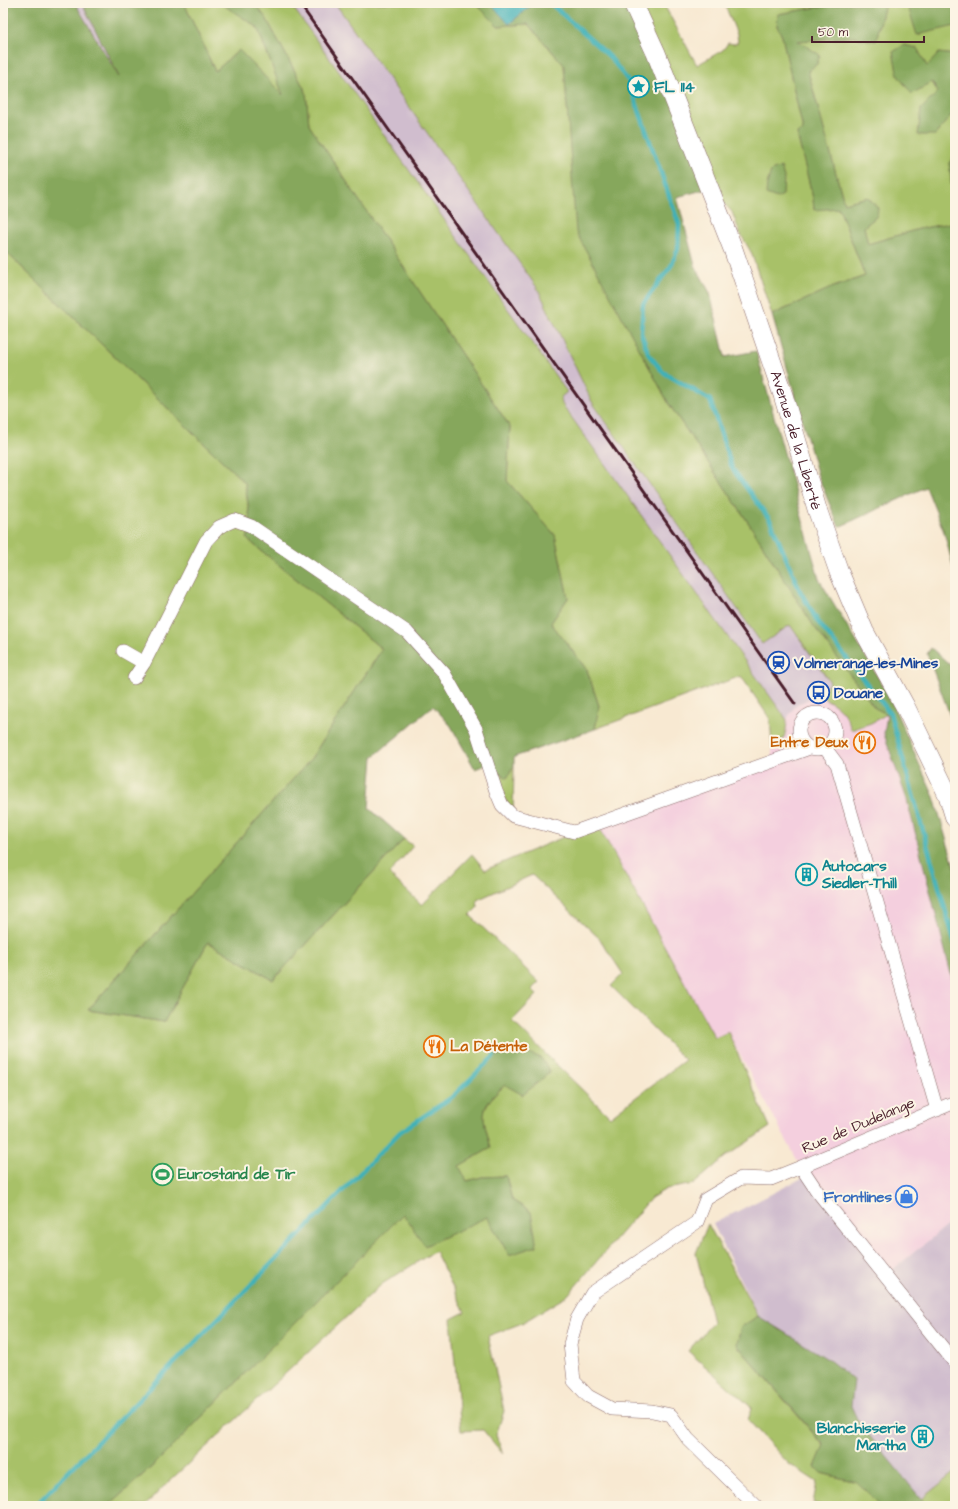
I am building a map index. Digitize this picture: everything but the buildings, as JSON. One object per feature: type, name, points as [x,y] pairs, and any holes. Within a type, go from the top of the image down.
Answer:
[{"type":"main road","name":"Avenue de la Liberté","points":[[633,3],[656,53],[710,188],[759,320],[817,509],[839,572],[864,631],[905,706],[948,795],[955,818]]},
{"type":"street","points":[[134,678],[144,663],[206,541],[219,527],[235,520],[251,526],[407,632],[444,673],[476,730],[496,792],[502,805],[513,816],[574,832],[810,748]]},
{"type":"street","points":[[123,651],[144,663]]},
{"type":"street","points":[[818,713],[829,717],[835,728],[833,740],[825,748],[815,750],[810,748],[802,742],[799,737],[799,726],[806,716],[818,713]]},
{"type":"street","name":"Rue de Dudelange","points":[[825,748],[838,764],[937,1110]]},
{"type":"street","name":"Rue de Dudelange","points":[[955,1102],[801,1167],[817,1191],[955,1363]]},
{"type":"street","points":[[756,1506],[688,1439],[671,1415],[652,1411],[612,1409],[588,1396],[574,1381],[570,1344],[577,1319],[592,1293],[697,1222],[706,1199],[741,1178],[771,1179],[801,1167]]},
{"type":"shaded area","points":[[75,3],[82,3],[124,85]]},
{"type":"shaded area","points":[[290,3],[335,3],[538,289],[592,402],[762,644],[790,625],[830,682],[823,691],[823,698],[809,699],[796,705],[787,720],[562,404],[561,397],[566,392]]},
{"type":"shaded area","points":[[823,698],[835,704],[844,713],[851,729],[871,723],[887,714],[884,734],[907,800],[955,990],[955,1060],[952,1062],[955,1069],[955,1219],[886,1275],[801,1167],[728,1033],[715,1038],[597,823],[772,762],[772,748],[777,747],[786,731],[788,717],[796,705],[809,699]]},
{"type":"shaded area","points":[[806,1176],[886,1275],[955,1219],[955,1472],[921,1499],[859,1423],[851,1406],[854,1380],[829,1360],[758,1316],[713,1224]]},
{"type":"green space","points":[[3,3],[75,3],[119,77],[82,3],[184,3],[215,71],[239,50],[283,95],[257,27],[220,3],[254,3],[266,18],[306,92],[309,125],[510,427],[507,481],[555,535],[568,598],[551,623],[587,670],[599,706],[595,729],[514,757],[514,766],[507,778],[488,764],[475,769],[451,726],[433,706],[373,757],[369,808],[404,839],[273,980],[208,942],[164,1022],[88,1010],[310,760],[382,649],[247,539],[251,526],[245,483],[3,249]]},
{"type":"green space","points":[[184,3],[223,3],[257,27],[284,96],[215,71]]},
{"type":"green space","points":[[254,3],[290,3],[567,392],[561,397],[562,404],[787,720],[784,737],[780,744],[772,748],[770,719],[741,676],[595,729],[599,706],[587,670],[551,623],[568,598],[555,535],[507,481],[510,427],[309,125],[306,92],[266,18]]},
{"type":"green space","points":[[335,3],[475,3],[498,26],[528,24],[564,65],[577,232],[669,404],[750,525],[813,625],[875,708],[887,714],[871,723],[851,730],[847,719],[841,710],[823,698],[823,691],[830,682],[790,625],[762,644],[592,402],[538,289]]},
{"type":"green space","points":[[475,3],[633,3],[710,188],[677,197],[695,265],[710,293],[725,357],[756,351],[819,579],[888,694],[934,797],[955,869],[955,990],[907,800],[884,734],[887,714],[875,708],[813,625],[750,525],[669,404],[576,232],[564,65],[528,24],[498,26]]},
{"type":"green space","points":[[633,3],[663,3],[697,65],[723,50],[728,43],[734,44],[738,42],[737,34],[724,3],[843,3],[779,14],[777,26],[782,36],[803,130],[797,134],[813,198],[814,209],[839,208],[865,276],[831,288],[772,315],[751,252],[740,233],[732,212],[710,188]]},
{"type":"green space","points":[[843,3],[885,3],[876,41],[852,37],[798,41],[820,55],[817,64],[808,71],[844,203],[868,197],[878,208],[877,216],[864,227],[868,244],[919,229],[955,222],[955,574],[944,532],[926,487],[839,527],[818,476],[772,315],[831,288],[865,276],[839,208],[814,210],[813,198],[797,134],[803,130],[782,36],[777,26],[778,14]]},
{"type":"green space","points":[[885,3],[907,4],[937,29],[955,26],[955,55],[939,53],[932,82],[938,92],[921,109],[935,135],[953,113],[955,116],[955,132],[952,134],[954,152],[949,163],[953,199],[955,201],[955,222],[919,229],[868,244],[864,227],[877,216],[868,197],[844,203],[808,71],[817,64],[798,41],[852,37],[876,40]]},
{"type":"green space","points":[[894,3],[955,3],[955,26],[917,35],[907,4]]},
{"type":"green space","points":[[904,45],[917,48],[927,66],[939,53],[955,55],[955,116],[953,113],[935,135],[918,135],[921,109],[938,92],[932,82],[912,94],[898,76],[893,52]]},
{"type":"green space","points":[[955,156],[955,201],[953,199],[949,163]]},
{"type":"green space","points":[[781,167],[784,177],[783,195],[777,198],[766,194],[767,184],[771,171]]},
{"type":"green space","points":[[3,249],[245,483],[251,526],[247,539],[382,649],[310,760],[88,1010],[164,1022],[208,942],[273,980],[404,839],[413,846],[389,874],[422,905],[472,854],[485,870],[597,823],[715,1038],[728,1032],[770,1127],[725,1157],[694,1184],[666,1189],[651,1198],[567,1296],[522,1323],[488,1336],[504,1411],[496,1435],[503,1454],[483,1430],[461,1431],[451,1319],[465,1312],[435,1251],[382,1284],[162,1488],[145,1506],[108,1506],[156,1463],[403,1213],[488,1217],[531,1212],[512,1200],[506,1176],[482,1177],[467,1181],[458,1166],[491,1148],[485,1127],[485,1107],[505,1085],[494,1056],[452,1097],[400,1132],[35,1506],[3,1506]],"holes":[[[532,875],[599,938],[623,974],[611,986],[685,1060],[610,1117],[512,1021],[537,995],[532,989],[539,982],[470,915],[478,907],[477,900]]]},
{"type":"green space","points":[[931,648],[955,669],[955,729],[927,654]]},
{"type":"green space","points":[[488,764],[507,778],[514,766],[513,816]]},
{"type":"green space","points":[[527,1052],[541,1058],[550,1072],[523,1095],[505,1085],[496,1093],[486,1107],[484,1113],[485,1127],[491,1148],[459,1166],[467,1181],[482,1177],[506,1176],[512,1200],[531,1212],[537,1246],[509,1255],[487,1217],[425,1246],[403,1214],[156,1463],[108,1506],[35,1506],[400,1132],[452,1097],[494,1056]]},
{"type":"green space","points":[[708,1224],[758,1316],[741,1327],[737,1345],[824,1446],[821,1473],[857,1482],[881,1506],[825,1506],[813,1503],[817,1482],[789,1464],[748,1420],[752,1408],[688,1351],[713,1322],[696,1253]]},
{"type":"green space","points":[[758,1316],[829,1360],[854,1380],[851,1406],[859,1423],[927,1506],[881,1506],[857,1482],[821,1473],[815,1467],[824,1445],[737,1345],[741,1327]]},
{"type":"green space","points":[[955,1472],[955,1506],[927,1506],[921,1499]]},
{"type":"water","points":[[490,3],[534,3],[509,24]]},
{"type":"waterway","points":[[550,3],[610,57],[629,82],[679,224],[678,249],[671,266],[643,304],[641,333],[649,355],[663,372],[710,400],[732,468],[770,520],[800,591],[818,622],[890,713],[955,944]]},
{"type":"waterway","points":[[35,1506],[400,1132],[452,1097],[494,1056]]},
{"type":"railway","points":[[299,3],[795,704]]},
{"type":"place","name":"FL 114","points":[[638,87]]},
{"type":"place","name":"Volmerange-les-Mines","points":[[779,663]]},
{"type":"place","name":"Douane","points":[[819,693]]},
{"type":"place","name":"Entre Deux","points":[[864,742]]},
{"type":"place","name":"Autocars Siedler-Thill","points":[[806,875]]},
{"type":"place","name":"La Détente","points":[[435,1046]]},
{"type":"place","name":"Eurostand de Tir","points":[[163,1174]]},
{"type":"place","name":"Frontlines","points":[[907,1197]]},
{"type":"place","name":"Blanchisserie Martha","points":[[922,1437]]}]
